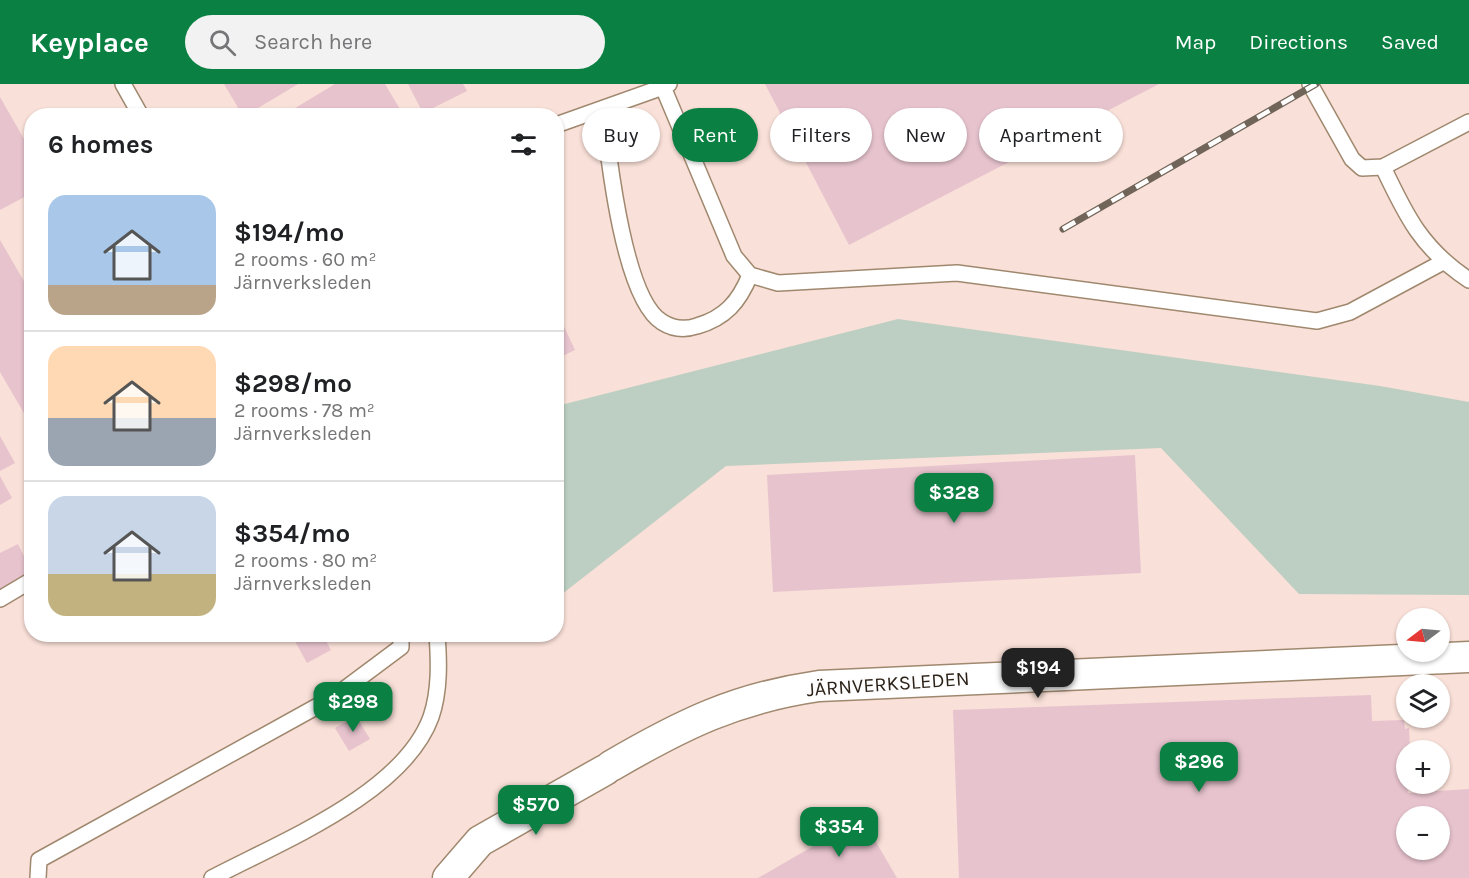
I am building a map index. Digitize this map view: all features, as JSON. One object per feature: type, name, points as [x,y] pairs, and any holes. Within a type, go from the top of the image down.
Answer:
[{"type":"street","name":"JÄRNVERKSLEDEN","points":[[448,878],[480,841],[678,727],[717,710],[784,691],[819,686],[1469,657]]},
{"type":"lane","points":[[123,84],[136,108]]},
{"type":"lane","points":[[1310,84],[1352,159],[1362,168],[1383,167],[1469,122]]},
{"type":"lane","points":[[606,108],[665,85],[734,256],[750,275],[778,283],[957,273],[1317,321],[1350,312],[1443,262]]},
{"type":"lane","points":[[564,122],[582,116]]},
{"type":"lane","points":[[609,162],[624,243],[642,296],[660,321],[673,327],[688,329],[708,323],[727,313],[743,294],[750,275]]},
{"type":"lane","points":[[1383,167],[1408,220],[1443,262],[1469,279]]},
{"type":"lane","points":[[0,599],[24,585]]},
{"type":"lane","points":[[38,878],[39,860],[334,697],[401,647],[401,642]]},
{"type":"lane","points":[[212,878],[356,802],[400,763],[431,717],[438,675],[437,642]]},
{"type":"shaded area","points":[[0,84],[1469,84],[1469,878],[0,878]]},
{"type":"green space","points":[[898,319],[1380,386],[1469,402],[1469,595],[1299,594],[1161,448],[726,466],[564,593],[564,404]]},
{"type":"building","points":[[224,84],[298,84],[258,108],[238,108]]},
{"type":"building","points":[[335,84],[385,84],[399,108],[295,108]]},
{"type":"building","points":[[408,84],[463,84],[467,91],[433,108],[420,108]]},
{"type":"building","points":[[765,84],[1159,84],[1113,108],[979,108],[979,162],[1009,162],[849,245],[806,162],[872,162],[872,108],[778,108]]},
{"type":"building","points":[[0,97],[24,139],[24,197],[0,210]]},
{"type":"building","points":[[0,240],[24,281],[24,413],[0,372]]},
{"type":"building","points":[[564,327],[575,350],[564,355]]},
{"type":"building","points":[[0,436],[15,463],[0,471]]},
{"type":"building","points":[[1135,455],[1141,573],[773,592],[767,475]]},
{"type":"building","points":[[0,476],[12,498],[0,505]]},
{"type":"building","points":[[18,544],[24,556],[24,577],[0,590],[0,553]]},
{"type":"building","points":[[295,642],[326,642],[331,650],[307,663]]},
{"type":"building","points":[[1371,695],[1372,721],[1396,720],[1396,728],[1409,728],[1410,740],[1396,740],[1396,794],[1450,794],[1450,790],[1469,789],[1469,878],[959,878],[953,710]]},
{"type":"building","points":[[356,716],[370,739],[349,751],[335,728]]},
{"type":"building","points":[[862,818],[897,878],[758,878]]},
{"type":"railway","points":[[1063,229],[1316,84]]}]
